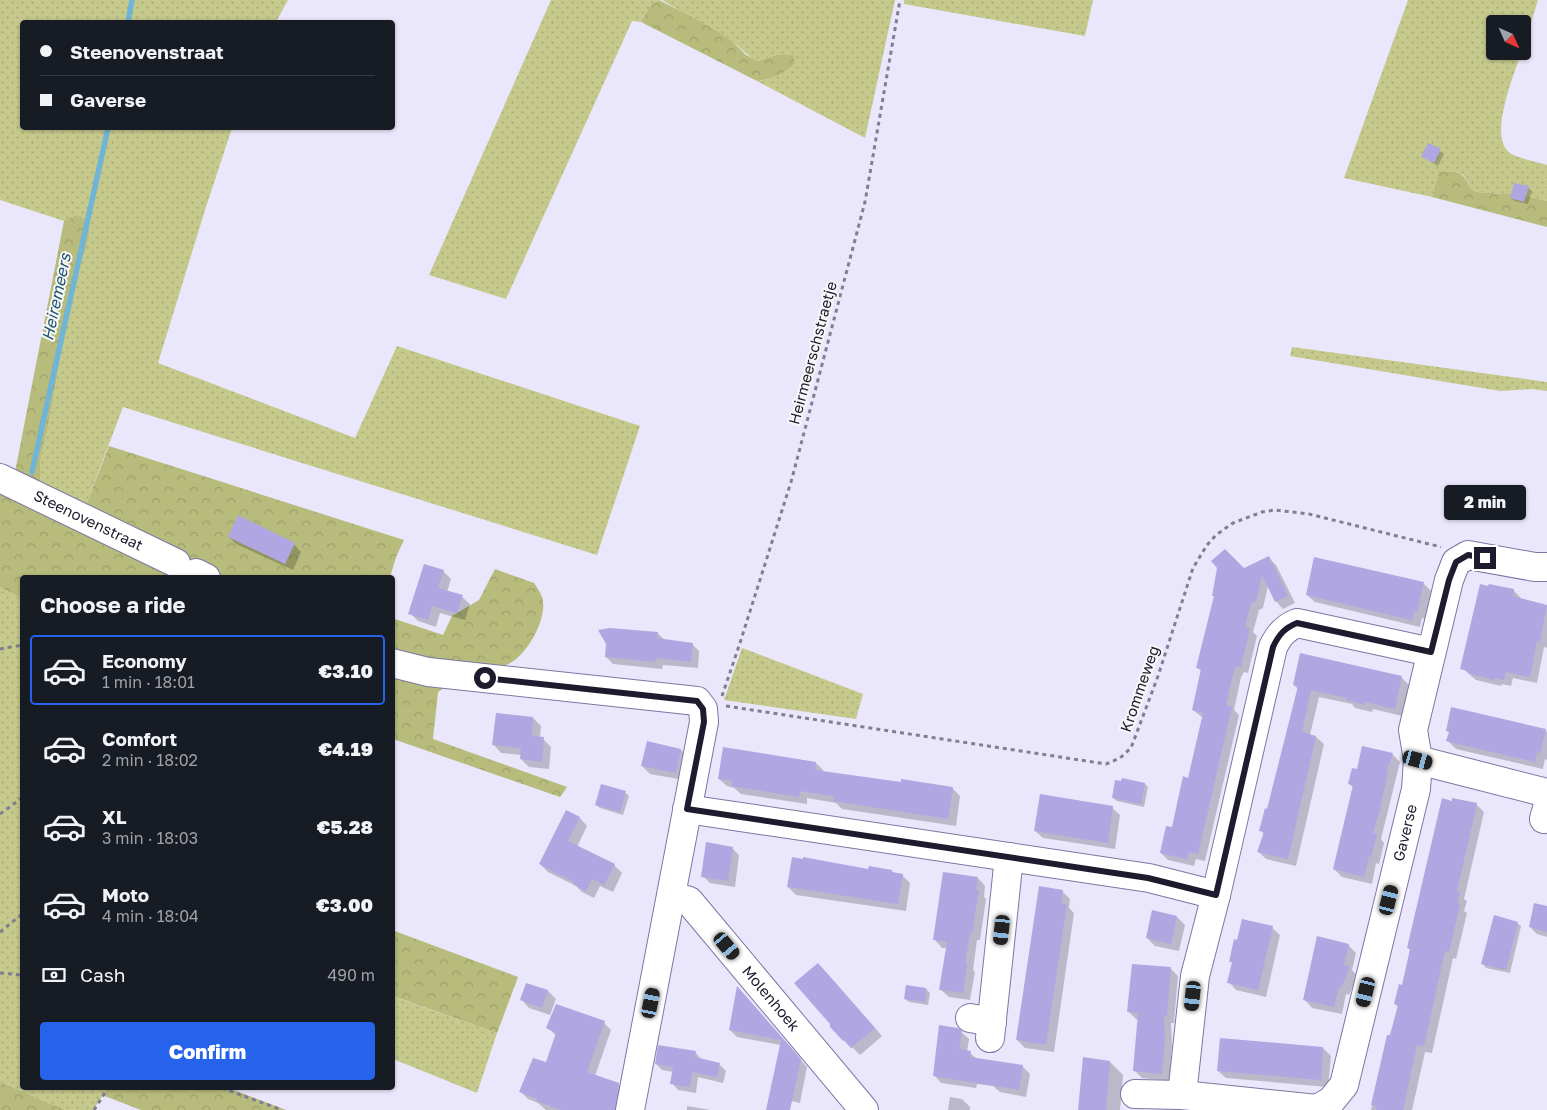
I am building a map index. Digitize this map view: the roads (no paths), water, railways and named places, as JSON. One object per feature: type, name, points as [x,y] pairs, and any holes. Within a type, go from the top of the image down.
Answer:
[{"type":"street","name":"Steenovenstraat","points":[[0,478],[193,571]]},
{"type":"street","name":"Gaverse","points":[[1135,1094],[1182,1095],[1317,1109],[1332,1101],[1344,1085],[1416,789],[1418,760],[1413,730],[1449,580],[1456,562],[1468,555],[1535,567],[1547,567]]},
{"type":"street","points":[[1182,1095],[1195,976],[1216,895],[1273,647],[1278,636],[1287,627],[1297,623],[1431,652]]},
{"type":"street","points":[[395,665],[428,672],[697,701],[712,707],[704,722],[630,1110]]},
{"type":"street","points":[[1418,760],[1546,807]]},
{"type":"street","points":[[687,809],[1148,878],[1216,895]]},
{"type":"street","points":[[984,1026],[1009,857]]},
{"type":"street","name":"Molenhoek","points":[[672,896],[689,901],[864,1110]]},
{"type":"waterway","name":"Heiremeers","points":[[128,20],[132,0]]},
{"type":"waterway","name":"Heiremeers","points":[[32,472],[108,130]]}]
